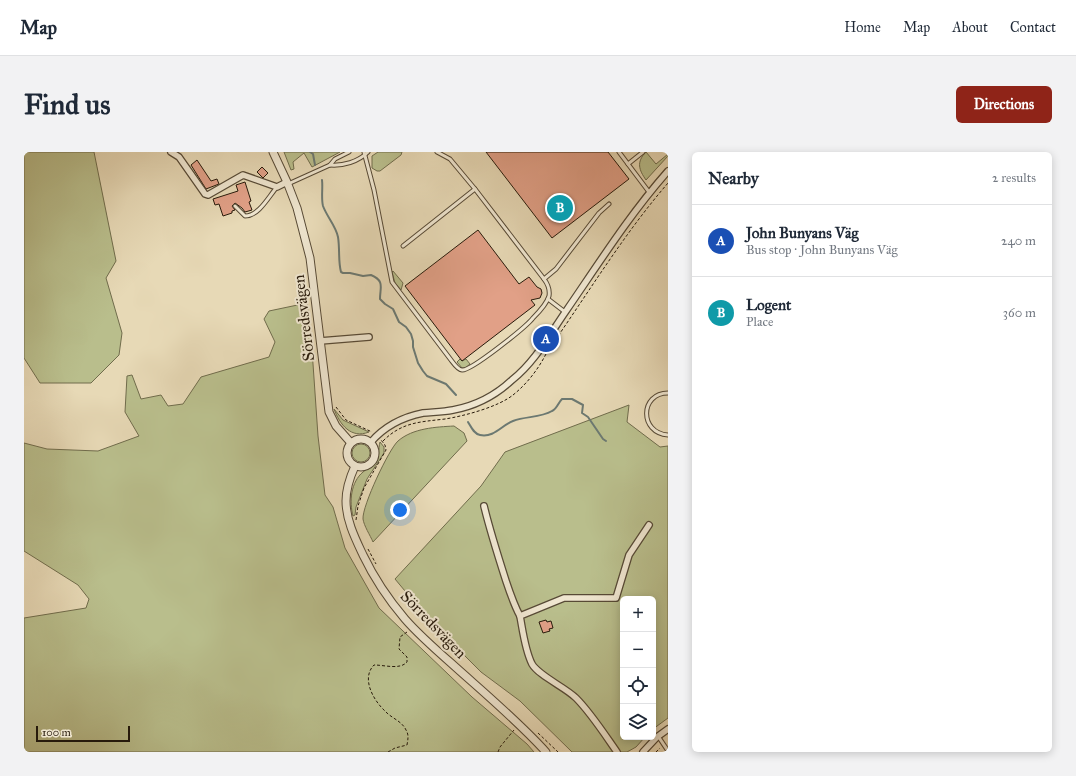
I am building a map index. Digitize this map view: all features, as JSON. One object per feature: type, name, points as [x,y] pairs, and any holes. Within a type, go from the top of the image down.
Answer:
[{"type":"street","points":[[171,152],[179,157],[205,194],[208,195],[243,175],[277,187],[288,183]]},
{"type":"street","name":"Sörredsvägen","points":[[273,152],[288,183],[301,222],[310,258],[327,403],[330,416],[336,426],[351,443]]},
{"type":"street","points":[[371,442],[389,426],[406,418],[423,413],[454,410],[476,403],[502,389],[528,365],[629,219],[649,192],[668,171]]},
{"type":"street","points":[[320,341],[369,337]]},
{"type":"street","points":[[361,438],[371,442],[376,451],[373,461],[365,467],[355,466],[347,455],[351,443],[361,438]]},
{"type":"street","name":"Sörredsvägen","points":[[355,466],[349,481],[346,500],[347,513],[358,544],[374,576],[394,605],[417,631],[546,752]]},
{"type":"street","points":[[484,506],[503,572],[520,616],[530,658],[535,668],[570,692],[582,704],[617,752]]},
{"type":"street","points":[[520,616],[564,598],[616,598],[629,555],[649,525]]},
{"type":"street","points":[[643,752],[658,736],[668,729]]},
{"type":"lane","points":[[288,183],[330,165],[335,159],[349,152]]},
{"type":"lane","points":[[330,165],[340,166],[356,160],[368,152]]},
{"type":"lane","points":[[364,154],[374,190],[392,282],[459,370],[468,370],[488,356],[532,319],[548,298],[549,292],[544,279],[475,189],[450,159],[436,152]]},
{"type":"lane","points":[[619,152],[649,192]]},
{"type":"lane","points":[[628,164],[643,152]]},
{"type":"lane","points":[[235,206],[245,216],[248,216],[261,207],[277,187]]},
{"type":"lane","points":[[403,246],[475,189]]},
{"type":"lane","points":[[544,279],[556,269],[599,213],[609,204]]},
{"type":"lane","points":[[548,298],[565,312]]},
{"type":"lane","points":[[668,393],[662,394],[653,399],[646,412],[648,421],[653,430],[660,434],[668,435]]},
{"type":"lane","points":[[658,736],[668,751]]},
{"type":"path","points":[[383,442],[395,431],[410,424],[458,416],[501,402],[513,395],[536,370],[626,236],[651,202],[668,183]]},
{"type":"path","points":[[335,406],[346,420],[367,429],[383,442],[386,448],[364,488],[357,512],[357,524]]},
{"type":"path","points":[[368,548],[377,567]]},
{"type":"path","points":[[388,752],[406,745],[408,738],[406,729],[385,712],[375,699],[370,689],[368,675],[369,670],[374,665],[404,665],[407,662],[407,657],[399,649],[400,637],[406,632],[417,631]]},
{"type":"path","points":[[498,752],[500,747],[518,725]]},
{"type":"path","points":[[536,731],[558,752]]},
{"type":"green space","points":[[24,152],[94,152],[116,261],[106,278],[122,333],[119,355],[91,383],[40,383],[24,358]]},
{"type":"green space","points":[[284,152],[340,152],[312,167],[304,153],[293,162],[294,169],[291,170]]},
{"type":"green space","points":[[378,152],[402,152],[401,155],[380,171],[377,171],[372,168],[372,156]]},
{"type":"green space","points":[[646,152],[656,164],[668,154],[668,156],[646,180],[640,169],[640,163]]},
{"type":"green space","points":[[393,271],[403,283],[401,290],[395,283]]},
{"type":"green space","points":[[307,303],[311,335],[318,436],[325,495],[333,507],[345,548],[379,608],[472,697],[527,744],[534,752],[24,752],[24,618],[86,608],[89,599],[78,585],[24,551],[24,443],[47,449],[98,451],[139,436],[125,412],[127,376],[132,375],[141,399],[161,395],[168,406],[183,404],[201,377],[269,357],[275,342],[264,319],[269,311]]},
{"type":"green space","points":[[460,359],[462,361],[466,359],[470,364],[465,368],[462,368],[457,362]]},
{"type":"green space","points":[[629,405],[627,422],[660,447],[668,446],[668,718],[656,727],[656,596],[620,596],[620,740],[642,740],[636,747],[627,752],[572,752],[520,701],[481,672],[430,621],[395,579],[481,486],[505,452]]},
{"type":"green space","points":[[334,409],[343,420],[369,432],[357,434],[347,429],[339,420]]},
{"type":"green space","points":[[454,426],[464,433],[467,441],[373,542],[363,519],[364,512],[371,491],[394,446],[398,441],[411,433],[432,428]]},
{"type":"green space","points":[[380,442],[384,447],[384,453],[367,479],[356,507],[355,515],[353,516],[351,498],[354,486],[359,476],[376,463]]},
{"type":"green space","points":[[357,444],[365,444],[370,449],[368,460],[365,462],[357,462],[352,457],[352,449]]},
{"type":"building","points":[[486,152],[608,152],[629,179],[552,238]]},
{"type":"building","points":[[197,160],[211,181],[217,179],[219,184],[206,189],[191,165]]},
{"type":"building","points":[[262,167],[268,173],[263,178],[257,172]]},
{"type":"building","points":[[245,182],[251,201],[249,202],[252,210],[245,212],[235,203],[232,206],[235,210],[232,211],[232,213],[223,216],[219,204],[215,205],[213,199],[238,191],[236,185]]},
{"type":"building","points":[[478,230],[519,284],[529,277],[537,287],[541,289],[542,293],[540,298],[531,300],[535,305],[462,361],[405,286]]},
{"type":"building","points":[[546,620],[547,622],[551,621],[553,628],[549,629],[550,631],[543,633],[539,622]]},
{"type":"waterway","points":[[310,152],[313,154],[315,165]]},
{"type":"waterway","points":[[322,180],[323,206],[337,233],[339,241],[341,272],[363,276],[371,275],[380,282],[380,299],[393,309],[399,322],[406,327],[411,334],[418,363],[423,371],[427,376],[446,384],[456,395]]},
{"type":"waterway","points":[[468,422],[476,433],[480,435],[490,435],[513,421],[543,415],[552,411],[562,399],[572,399],[583,405],[582,413],[588,417],[606,441]]},
{"type":"place","name":"Logent","points":[[560,208]]},
{"type":"place","name":"John Bunyans Väg","points":[[546,339]]}]
